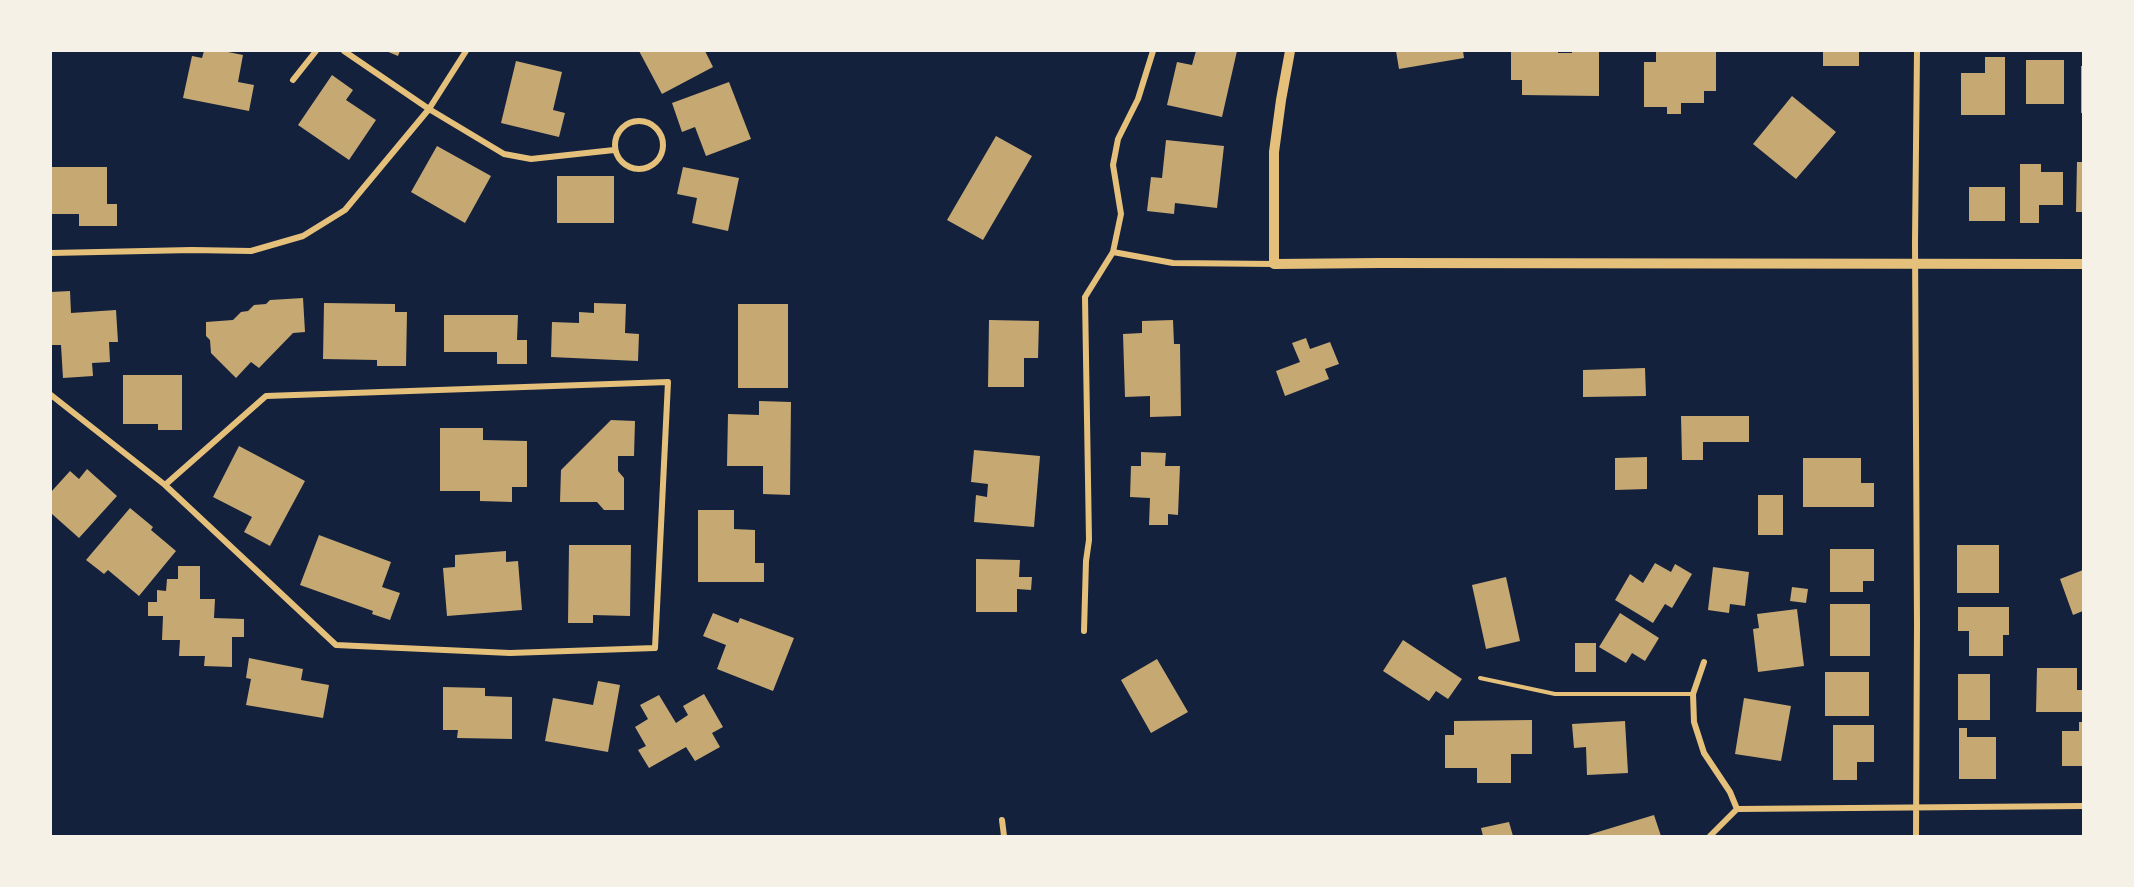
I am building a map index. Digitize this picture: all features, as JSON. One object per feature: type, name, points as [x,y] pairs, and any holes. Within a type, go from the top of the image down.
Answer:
[{"type":"street","points":[[293,80],[316,51]]},
{"type":"street","points":[[344,51],[429,109],[504,154],[531,159],[614,150]]},
{"type":"street","points":[[51,253],[251,251],[303,236],[345,210],[429,109],[466,51]]},
{"type":"street","points":[[1084,631],[1086,561],[1089,540],[1085,297],[1113,252],[1121,214],[1113,165],[1118,140],[1138,99],[1153,51]]},
{"type":"street","points":[[1274,264],[1274,152],[1290,51]]},
{"type":"street","points":[[1916,836],[1917,51]]},
{"type":"street","points":[[644,121],[652,124],[662,138],[663,146],[660,156],[655,163],[641,169],[627,167],[617,158],[614,150],[617,134],[624,125],[631,122],[644,121]]},
{"type":"street","points":[[1113,252],[1173,264],[2083,264]]},
{"type":"street","points":[[51,395],[165,485],[336,645],[510,653],[655,648],[668,382],[266,396],[165,485]]},
{"type":"street","points":[[1704,662],[1693,694],[1694,722],[1704,753],[1730,792],[1737,810]]},
{"type":"street","points":[[1710,836],[1737,810],[2083,806]]},
{"type":"street","points":[[1002,820],[1004,836]]},
{"type":"lane","points":[[1480,678],[1555,694],[1693,694]]},
{"type":"building","points":[[204,51],[223,51],[243,55],[238,82],[254,85],[249,111],[183,98],[192,56],[202,58]]},
{"type":"building","points":[[386,51],[400,51],[398,56]]},
{"type":"building","points":[[639,51],[705,51],[713,67],[662,94]]},
{"type":"building","points":[[1196,51],[1237,51],[1222,117],[1167,105],[1177,62],[1192,65]]},
{"type":"building","points":[[1396,51],[1463,51],[1464,58],[1399,69]]},
{"type":"building","points":[[1511,51],[1572,53],[1572,51],[1599,51],[1599,96],[1522,95],[1522,80],[1511,80]]},
{"type":"building","points":[[1823,51],[1859,51],[1859,66],[1823,66]]},
{"type":"building","points":[[1656,52],[1716,52],[1716,91],[1704,91],[1704,103],[1681,103],[1681,114],[1667,114],[1667,107],[1644,107],[1644,62],[1656,62]]},
{"type":"building","points":[[1985,57],[2005,57],[2005,115],[1961,115],[1961,73],[1985,73]]},
{"type":"building","points":[[2026,60],[2064,60],[2064,104],[2026,104]]},
{"type":"building","points":[[516,61],[562,72],[553,110],[565,113],[559,137],[501,123]]},
{"type":"building","points":[[2081,66],[2083,66],[2083,113],[2081,113]]},
{"type":"building","points":[[332,75],[353,90],[346,100],[376,120],[349,160],[298,125]]},
{"type":"building","points":[[729,82],[751,139],[706,156],[695,127],[682,132],[672,103]]},
{"type":"building","points":[[1792,96],[1836,132],[1796,179],[1753,144]]},
{"type":"building","points":[[996,136],[1032,156],[983,240],[947,220]]},
{"type":"building","points":[[1166,140],[1224,146],[1217,208],[1175,203],[1174,214],[1147,211],[1151,177],[1162,178]]},
{"type":"building","points":[[437,146],[491,176],[465,223],[411,192]]},
{"type":"building","points":[[2077,162],[2083,162],[2083,212],[2076,212]]},
{"type":"building","points":[[2020,164],[2041,164],[2041,172],[2063,172],[2063,205],[2039,205],[2039,223],[2020,223]]},
{"type":"building","points":[[51,167],[107,167],[107,204],[117,204],[117,226],[79,226],[79,214],[51,214]]},
{"type":"building","points":[[683,167],[739,178],[728,231],[692,223],[697,198],[677,194]]},
{"type":"building","points":[[557,176],[614,176],[614,223],[557,223]]},
{"type":"building","points":[[1969,187],[2005,187],[2005,221],[1969,221]]},
{"type":"building","points":[[70,291],[71,313],[116,310],[118,342],[109,342],[110,362],[92,363],[93,376],[63,378],[61,345],[51,345],[51,292]]},
{"type":"building","points":[[303,298],[305,332],[293,333],[259,368],[251,362],[236,378],[211,353],[210,340],[206,336],[206,322],[233,320],[241,312],[248,311],[254,305],[266,304],[270,300]]},
{"type":"building","points":[[324,303],[395,304],[395,312],[407,312],[406,366],[377,366],[377,360],[323,359]]},
{"type":"building","points":[[594,303],[626,304],[625,333],[639,334],[638,361],[551,357],[552,322],[579,323],[579,312],[594,313]]},
{"type":"building","points":[[738,304],[788,304],[788,388],[738,388]]},
{"type":"building","points":[[444,315],[518,315],[517,340],[527,340],[527,364],[497,364],[497,352],[444,352]]},
{"type":"building","points":[[989,320],[1039,321],[1038,358],[1024,358],[1024,387],[988,387]]},
{"type":"building","points":[[1173,320],[1174,344],[1180,344],[1181,416],[1150,417],[1150,396],[1125,397],[1123,334],[1142,333],[1142,321]]},
{"type":"building","points":[[1306,338],[1310,349],[1330,342],[1339,364],[1325,369],[1329,379],[1285,396],[1276,371],[1300,362],[1292,343]]},
{"type":"building","points":[[1645,368],[1646,396],[1583,397],[1583,370]]},
{"type":"building","points":[[123,375],[182,375],[182,430],[158,430],[158,424],[123,424]]},
{"type":"building","points":[[759,401],[791,402],[790,495],[763,494],[763,466],[727,466],[728,414],[759,415]]},
{"type":"building","points":[[1681,416],[1749,416],[1749,442],[1703,442],[1703,460],[1682,460]]},
{"type":"building","points":[[611,420],[635,421],[634,456],[618,456],[618,471],[624,478],[624,510],[604,510],[597,502],[560,502],[561,470]]},
{"type":"building","points":[[440,428],[483,428],[483,440],[527,441],[527,487],[512,487],[512,502],[480,501],[480,491],[440,491]]},
{"type":"building","points":[[239,446],[305,481],[270,546],[244,532],[252,517],[213,497]]},
{"type":"building","points":[[974,450],[1040,456],[1034,527],[974,522],[976,495],[987,497],[988,484],[971,482]]},
{"type":"building","points":[[1141,452],[1166,453],[1165,466],[1180,466],[1178,515],[1168,514],[1168,525],[1149,525],[1150,498],[1130,497],[1131,466],[1141,466]]},
{"type":"building","points":[[1647,457],[1647,489],[1615,490],[1615,458]]},
{"type":"building","points":[[1803,458],[1861,458],[1861,483],[1874,483],[1874,507],[1803,507]]},
{"type":"building","points":[[87,469],[117,496],[79,538],[51,515],[51,492],[70,471],[79,479]]},
{"type":"building","points":[[1758,495],[1783,495],[1783,535],[1758,535]]},
{"type":"building","points":[[130,508],[153,527],[151,530],[176,551],[139,596],[108,570],[104,574],[86,560]]},
{"type":"building","points":[[698,510],[734,510],[734,529],[755,530],[755,563],[764,563],[764,582],[698,582]]},
{"type":"building","points":[[319,535],[391,562],[382,587],[400,593],[390,620],[372,614],[373,611],[300,585]]},
{"type":"building","points":[[569,545],[631,545],[630,616],[593,615],[593,623],[568,623]]},
{"type":"building","points":[[1957,545],[1999,545],[1999,593],[1957,593]]},
{"type":"building","points":[[1830,549],[1874,549],[1874,581],[1863,581],[1863,592],[1830,592]]},
{"type":"building","points":[[506,551],[506,562],[518,561],[522,610],[447,616],[443,568],[455,567],[455,555]]},
{"type":"building","points":[[976,559],[1020,560],[1019,577],[1032,577],[1031,590],[1017,589],[1017,612],[976,612]]},
{"type":"building","points":[[1655,563],[1671,572],[1675,564],[1692,574],[1672,608],[1665,604],[1653,623],[1615,600],[1630,574],[1643,583]]},
{"type":"building","points":[[178,566],[200,566],[200,599],[215,599],[214,618],[244,619],[244,637],[232,637],[232,667],[204,666],[205,656],[179,656],[180,640],[162,640],[163,616],[148,616],[148,602],[157,602],[157,590],[166,591],[167,579],[178,579]]},
{"type":"building","points":[[1713,567],[1749,572],[1745,606],[1730,604],[1729,613],[1708,610]]},
{"type":"building","points":[[2083,570],[2083,611],[2073,615],[2060,579]]},
{"type":"building","points":[[1506,577],[1520,641],[1486,649],[1472,585]]},
{"type":"building","points":[[1792,587],[1808,589],[1806,603],[1790,601]]},
{"type":"building","points":[[1830,604],[1870,604],[1870,656],[1830,656]]},
{"type":"building","points":[[1958,607],[2009,607],[2009,635],[2003,635],[2003,656],[1969,656],[1969,631],[1958,631]]},
{"type":"building","points":[[1797,609],[1804,666],[1758,672],[1753,629],[1759,628],[1757,614]]},
{"type":"building","points":[[713,613],[738,623],[740,618],[794,638],[773,691],[717,669],[726,645],[703,636]]},
{"type":"building","points":[[1620,613],[1659,638],[1645,661],[1632,653],[1626,663],[1599,647]]},
{"type":"building","points":[[1403,640],[1462,679],[1448,699],[1436,691],[1429,701],[1383,671]]},
{"type":"building","points":[[1575,643],[1596,643],[1596,672],[1575,672]]},
{"type":"building","points":[[249,658],[303,669],[301,680],[329,685],[323,718],[246,705],[251,679],[246,678]]},
{"type":"building","points":[[1157,659],[1188,712],[1151,733],[1121,680]]},
{"type":"building","points":[[2037,668],[2077,668],[2077,690],[2083,690],[2083,712],[2036,712]]},
{"type":"building","points":[[1825,672],[1869,672],[1869,716],[1825,716]]},
{"type":"building","points":[[1958,674],[1990,674],[1990,720],[1958,720]]},
{"type":"building","points":[[598,681],[620,685],[608,752],[545,741],[553,698],[593,705]]},
{"type":"building","points":[[443,687],[485,688],[485,696],[512,697],[512,739],[457,738],[458,730],[443,730]]},
{"type":"building","points":[[704,694],[723,727],[712,733],[720,747],[695,761],[686,747],[649,768],[638,750],[646,746],[635,727],[648,719],[640,705],[659,695],[676,723],[688,715],[683,706]]},
{"type":"building","points":[[1744,698],[1791,706],[1781,761],[1735,754]]},
{"type":"building","points":[[1532,720],[1532,754],[1511,754],[1511,783],[1477,783],[1477,768],[1445,768],[1445,735],[1454,735],[1454,721]]},
{"type":"building","points":[[1625,721],[1628,773],[1587,775],[1586,747],[1574,748],[1572,724]]},
{"type":"building","points":[[2079,722],[2083,722],[2083,766],[2062,766],[2062,731],[2079,731]]},
{"type":"building","points":[[1833,725],[1874,725],[1874,762],[1857,762],[1857,780],[1833,780]]},
{"type":"building","points":[[1959,728],[1967,728],[1967,737],[1996,737],[1996,779],[1959,779]]},
{"type":"building","points":[[1654,815],[1661,836],[1588,836],[1588,835]]},
{"type":"building","points":[[1509,822],[1513,836],[1483,836],[1481,828]]}]
